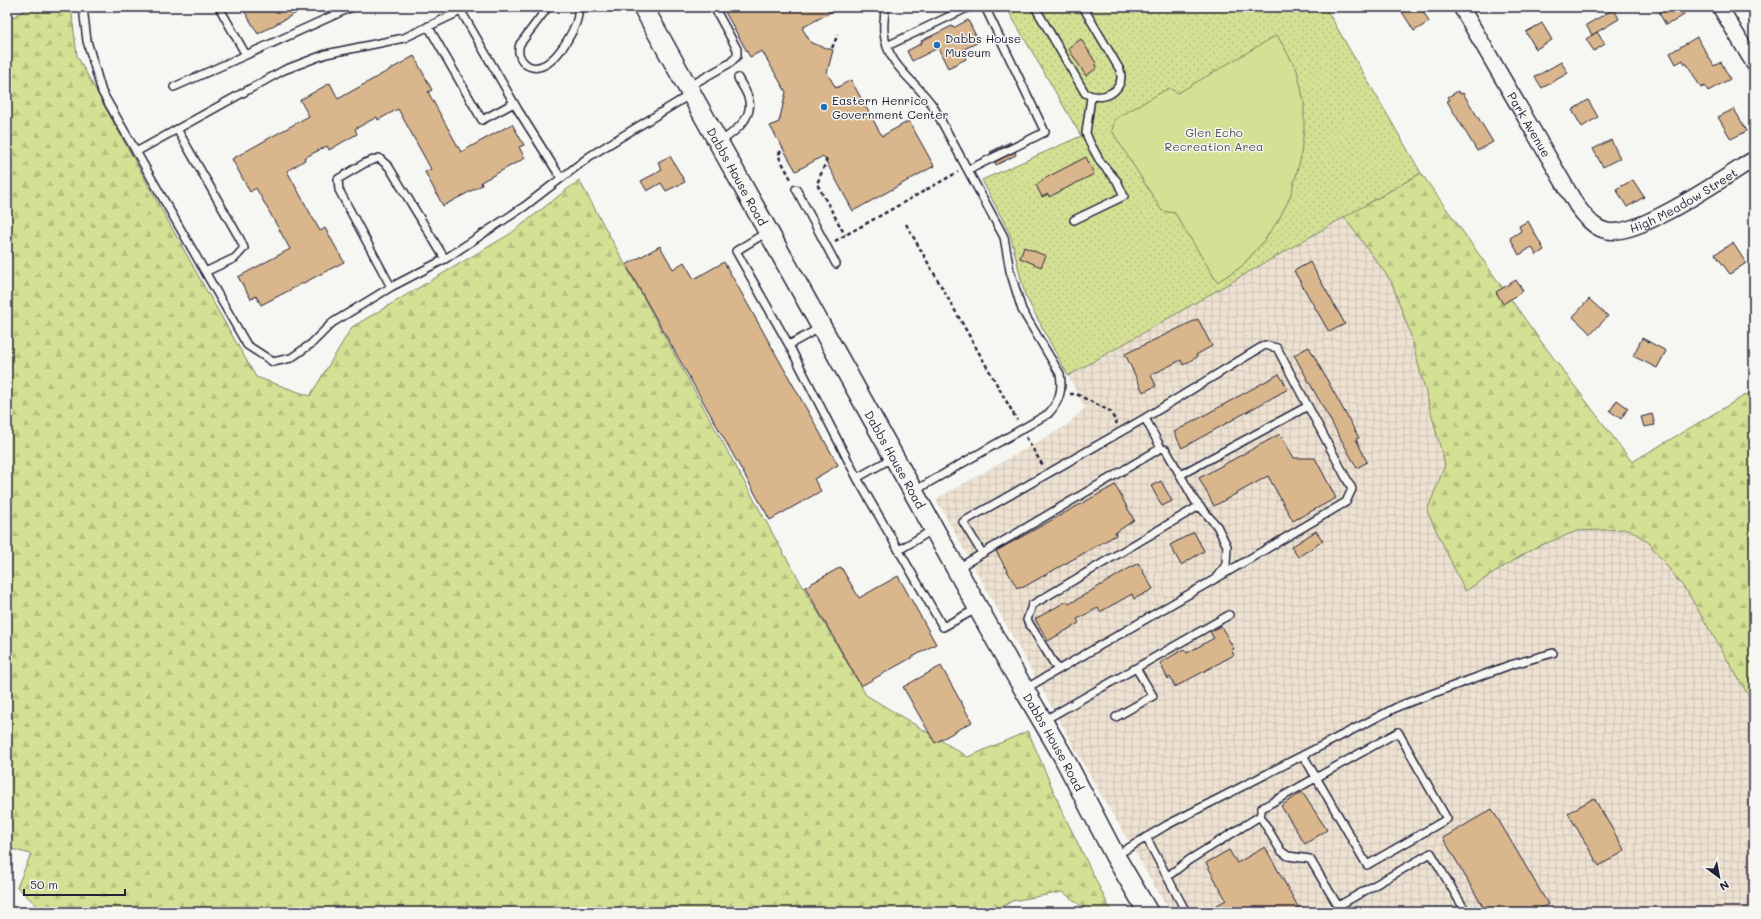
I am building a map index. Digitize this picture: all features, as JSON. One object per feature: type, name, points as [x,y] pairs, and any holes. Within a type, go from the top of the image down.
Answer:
[{"type":"street","name":"Dabbs House Road","points":[[643,7],[767,232],[978,608],[1063,756],[1115,856],[1148,912]]},
{"type":"street","name":"Park Avenue","points":[[1461,7],[1577,206],[1596,227],[1608,232]]},
{"type":"street","points":[[1720,7],[1754,64]]},
{"type":"street","name":"High Meadow Street","points":[[1608,232],[1621,231],[1656,217],[1754,159]]},
{"type":"lane","points":[[83,7],[87,41],[102,92],[247,345],[273,362],[291,358],[311,344],[332,323],[391,287],[445,259],[525,206],[590,156],[730,63],[737,56],[737,49],[714,7]]},
{"type":"lane","points":[[219,7],[246,55]]},
{"type":"lane","points":[[174,87],[352,7]]},
{"type":"lane","points":[[548,7],[518,48],[521,60],[531,66],[542,66],[552,60],[562,48],[577,20],[578,7]]},
{"type":"lane","points":[[885,7],[884,32],[892,59],[899,70],[923,92],[933,106],[1004,237],[1010,271],[1022,310],[1060,374],[1062,384],[1057,404],[1048,414],[913,492]]},
{"type":"lane","points":[[887,46],[969,7]]},
{"type":"lane","points":[[968,170],[1045,132],[984,7]]},
{"type":"lane","points":[[1035,7],[1085,93],[1091,97],[1100,98],[1119,86],[1122,78],[1120,70],[1083,7]]},
{"type":"lane","points":[[136,152],[284,70],[326,54],[404,38],[461,10],[514,103],[561,178]]},
{"type":"lane","points":[[428,26],[482,120],[514,103]]},
{"type":"lane","points":[[719,143],[738,129],[748,112],[750,102],[738,78]]},
{"type":"lane","points":[[1074,220],[1124,196],[1116,181],[1096,156],[1086,132],[1091,97]]},
{"type":"lane","points":[[177,129],[244,248],[235,258],[205,272]]},
{"type":"lane","points":[[391,287],[339,190],[338,179],[365,163],[379,158],[389,167],[445,259]]},
{"type":"lane","points":[[796,189],[836,264]]},
{"type":"lane","points":[[767,232],[736,251],[789,345],[857,478],[943,627],[978,608]]},
{"type":"lane","points":[[789,345],[821,327]]},
{"type":"lane","points":[[982,553],[963,522],[1145,418],[1265,345],[1277,348],[1352,489],[1346,502],[1024,689]]},
{"type":"lane","points":[[1180,475],[1308,406]]},
{"type":"lane","points":[[1145,418],[1161,448],[1166,450],[1199,506],[1217,526],[1227,546],[1226,565],[1215,579]]},
{"type":"lane","points":[[956,569],[1161,448]]},
{"type":"lane","points":[[857,478],[894,457]]},
{"type":"lane","points":[[1058,670],[1027,620],[1032,605],[1199,506]]},
{"type":"lane","points":[[899,550],[934,529]]},
{"type":"lane","points":[[1042,721],[1229,615]]},
{"type":"lane","points":[[1115,856],[1167,825],[1399,706],[1510,665],[1553,653]]},
{"type":"lane","points":[[1116,718],[1153,696],[1136,668]]},
{"type":"lane","points":[[1167,877],[1190,860],[1260,816],[1262,808],[1316,777],[1398,732],[1447,819],[1367,864],[1316,777],[1303,755]]},
{"type":"lane","points":[[1260,816],[1281,851],[1288,856],[1310,859],[1340,909],[1431,853],[1466,912]]},
{"type":"lane","points":[[1146,838],[1186,912]]},
{"type":"path","points":[[832,48],[838,34]]},
{"type":"path","points":[[781,151],[778,155],[796,189]]},
{"type":"path","points":[[827,158],[817,184],[845,235]]},
{"type":"path","points":[[834,242],[958,172]]},
{"type":"path","points":[[906,224],[1047,474]]},
{"type":"path","points":[[1060,393],[1076,394],[1110,411],[1121,432]]},
{"type":"shaded area","points":[[1344,217],[1391,281],[1410,333],[1445,465],[1427,511],[1465,591],[1534,548],[1577,531],[1629,529],[1649,543],[1688,593],[1754,705],[1754,912],[1170,912],[1093,781],[936,499],[1066,426],[1085,408],[1068,376]]},
{"type":"green space","points":[[31,7],[71,7],[77,56],[256,377],[310,396],[352,327],[510,234],[579,180],[780,547],[866,695],[968,757],[1028,731],[1062,811],[1111,911],[1085,909],[1063,892],[1012,901],[994,912],[44,912],[17,887],[31,854],[7,848],[7,20]]},
{"type":"green space","name":"Glen Echo Recreation Area","points":[[1006,7],[1325,7],[1421,173],[1068,376],[1025,295],[1010,234],[982,180],[1081,136]]},
{"type":"green space","points":[[1277,35],[1297,70],[1304,102],[1304,129],[1300,161],[1290,197],[1279,219],[1263,242],[1241,267],[1217,282],[1175,213],[1162,211],[1112,131],[1115,119],[1169,88],[1178,93]]},
{"type":"green space","points":[[1421,173],[1537,336],[1632,462],[1754,390],[1754,705],[1688,593],[1649,543],[1629,529],[1577,531],[1534,548],[1465,591],[1427,511],[1445,465],[1410,333],[1391,281],[1344,217]]},
{"type":"building","points":[[242,7],[307,7],[258,34]]},
{"type":"building","name":"Eastern Henrico Government Center","points":[[734,7],[840,7],[802,28],[811,43],[833,50],[827,73],[836,88],[851,80],[882,136],[909,121],[934,166],[853,211],[823,156],[796,171],[770,126],[779,122],[786,92],[762,51],[750,57],[725,12]]},
{"type":"building","points":[[1399,7],[1421,7],[1429,22],[1414,31]]},
{"type":"building","points":[[1668,7],[1680,7],[1684,15],[1666,25],[1659,13]]},
{"type":"building","points":[[1614,9],[1619,19],[1592,35],[1586,25]]},
{"type":"building","name":"Dabbs House Museum","points":[[968,20],[979,42],[962,50],[966,59],[948,68],[938,48],[912,61],[907,51],[922,43],[921,41]]},
{"type":"building","points":[[1542,23],[1552,40],[1536,49],[1526,32]]},
{"type":"building","points":[[1597,32],[1605,44],[1594,51],[1586,39]]},
{"type":"building","points":[[1697,37],[1714,66],[1721,62],[1730,79],[1708,91],[1705,86],[1701,88],[1687,64],[1685,64],[1683,60],[1676,64],[1670,53]]},
{"type":"building","points":[[1081,39],[1096,63],[1097,68],[1086,76],[1068,48]]},
{"type":"building","points":[[414,56],[432,90],[428,92],[461,152],[512,124],[524,145],[519,147],[525,158],[481,182],[482,185],[443,206],[425,172],[431,169],[398,109],[378,120],[377,117],[355,129],[357,134],[329,150],[327,146],[304,158],[305,160],[287,171],[320,231],[325,228],[344,262],[261,305],[256,296],[251,299],[238,277],[290,249],[256,188],[250,192],[232,159],[309,116],[300,100],[330,83],[338,99]]},
{"type":"building","points":[[1561,62],[1568,73],[1542,88],[1535,77]]},
{"type":"building","points":[[1458,91],[1460,94],[1463,93],[1493,142],[1477,151],[1447,101],[1450,100],[1448,97]]},
{"type":"building","points":[[1588,100],[1598,117],[1582,127],[1572,110]]},
{"type":"building","points":[[1734,109],[1747,131],[1731,139],[1718,117]]},
{"type":"building","points":[[1611,140],[1620,158],[1603,167],[1593,149]]},
{"type":"building","points":[[1010,142],[1011,143],[991,153],[990,152]]},
{"type":"building","points":[[1015,152],[1016,155],[996,165],[995,162]]},
{"type":"building","points":[[670,156],[685,182],[666,191],[661,183],[647,191],[641,181],[662,170],[658,162]]},
{"type":"building","points":[[1086,157],[1094,174],[1049,197],[1048,194],[1042,197],[1036,185],[1042,180]]},
{"type":"building","points":[[1633,180],[1644,197],[1627,207],[1616,189]]},
{"type":"building","points":[[1528,221],[1544,250],[1536,255],[1532,247],[1519,255],[1510,238],[1521,231],[1519,226]]},
{"type":"building","points":[[1733,243],[1746,263],[1730,274],[1715,254]]},
{"type":"building","points":[[660,246],[673,269],[684,262],[694,279],[724,262],[838,465],[814,479],[821,491],[770,520],[626,265]]},
{"type":"building","points":[[1024,247],[1046,256],[1041,267],[1020,258]]},
{"type":"building","points":[[1310,262],[1345,324],[1329,332],[1294,271]]},
{"type":"building","points":[[1516,280],[1523,291],[1503,304],[1496,292]]},
{"type":"building","points":[[1589,299],[1608,316],[1591,334],[1573,317]]},
{"type":"building","points":[[1198,319],[1212,346],[1196,355],[1197,357],[1183,365],[1181,360],[1151,375],[1156,386],[1143,392],[1125,354]]},
{"type":"building","points":[[1642,338],[1666,351],[1657,368],[1633,356]]},
{"type":"building","points":[[1309,347],[1359,438],[1356,439],[1367,462],[1357,468],[1294,355]]},
{"type":"building","points":[[1279,374],[1288,389],[1182,448],[1174,432]]},
{"type":"building","points":[[1617,400],[1628,408],[1621,419],[1610,411]]},
{"type":"building","points":[[1652,414],[1655,425],[1644,427],[1641,417]]},
{"type":"building","points":[[1280,434],[1294,458],[1315,458],[1336,498],[1293,521],[1268,476],[1214,506],[1199,478]]},
{"type":"building","points":[[1161,481],[1172,501],[1162,506],[1151,486]]},
{"type":"building","points":[[1115,485],[1134,520],[1115,533],[1116,535],[1022,588],[1021,586],[1017,588],[996,551]]},
{"type":"building","points":[[1316,531],[1323,541],[1298,557],[1291,547]]},
{"type":"building","points":[[1194,532],[1204,551],[1181,565],[1170,545]]},
{"type":"building","points":[[1138,563],[1153,589],[1134,599],[1132,594],[1100,612],[1098,608],[1077,619],[1079,623],[1048,641],[1035,619],[1067,601],[1069,604]]},
{"type":"building","points":[[841,567],[859,598],[898,576],[936,644],[861,686],[805,587]]},
{"type":"building","points":[[1221,626],[1234,649],[1231,650],[1234,655],[1175,687],[1170,677],[1168,679],[1160,663],[1184,649],[1187,653],[1214,638],[1210,632]]},
{"type":"building","points":[[941,666],[972,722],[935,743],[903,687]]},
{"type":"building","points":[[1302,792],[1327,830],[1305,844],[1281,806]]},
{"type":"building","points":[[1594,798],[1625,851],[1599,866],[1568,813]]},
{"type":"building","points":[[1492,809],[1548,904],[1535,912],[1486,912],[1443,838]]},
{"type":"building","points":[[1265,847],[1301,912],[1205,912],[1226,900],[1206,863],[1229,850],[1237,863]]},
{"type":"place","name":"Dabbs House Museum","points":[[937,45]]},
{"type":"place","name":"Eastern Henrico Government Center","points":[[824,107]]}]
